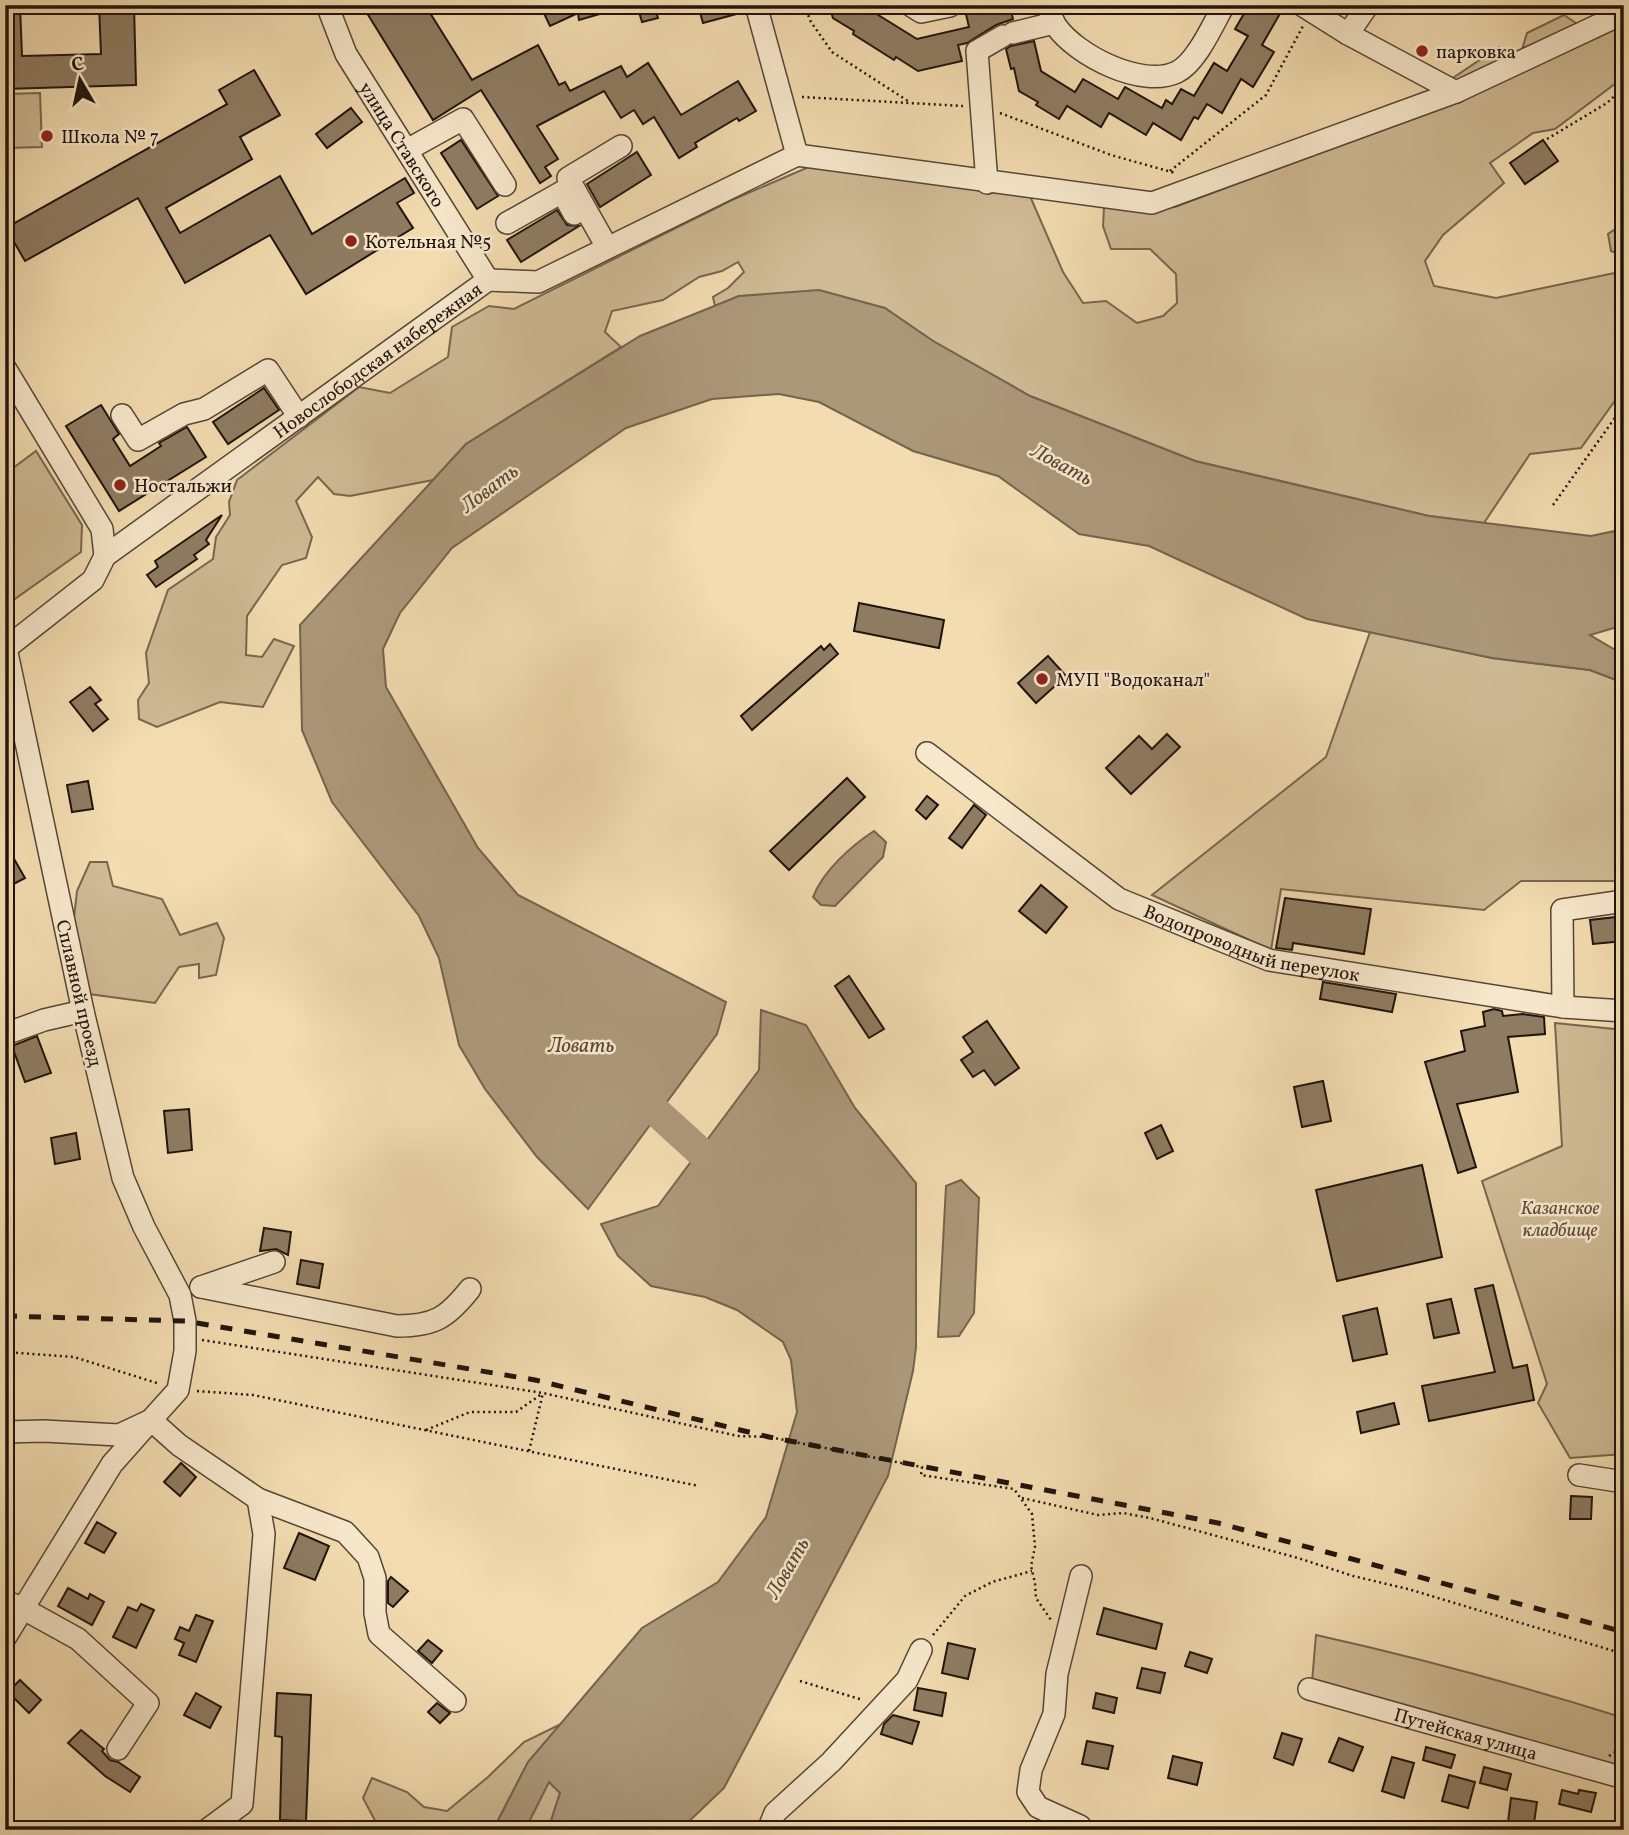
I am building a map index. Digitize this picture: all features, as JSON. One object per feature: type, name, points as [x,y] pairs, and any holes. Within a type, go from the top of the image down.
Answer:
[{"type":"street","name":"улица Ставского","points":[[327,5],[346,54],[488,280]]},
{"type":"street","points":[[756,5],[797,155],[987,183],[1152,203],[1456,92],[1624,13]]},
{"type":"street","points":[[910,5],[921,12],[950,6]]},
{"type":"street","points":[[987,183],[977,51],[1051,14],[1066,37],[1115,70],[1158,76],[1178,71],[1196,54],[1224,5]]},
{"type":"street","points":[[1349,34],[1368,5]]},
{"type":"street","points":[[1307,8],[1456,92]]},
{"type":"street","points":[[407,150],[464,119],[505,185]]},
{"type":"street","points":[[602,250],[568,178],[621,146]]},
{"type":"street","name":"Новослободская набережная","points":[[6,649],[93,580],[105,556],[488,280],[538,282],[797,155]]},
{"type":"street","points":[[507,223],[562,192],[602,250]]},
{"type":"street","points":[[5,368],[102,529],[105,556]]},
{"type":"street","points":[[122,415],[138,440],[184,415],[204,410],[268,370],[299,417]]},
{"type":"street","name":"Сплавной проезд","points":[[6,649],[83,1012],[123,1178],[144,1227],[180,1295],[185,1332],[178,1390]]},
{"type":"street","name":"Водопроводный переулок","points":[[927,753],[1119,899],[1269,960],[1563,1007],[1624,1011]]},
{"type":"street","points":[[1563,1007],[1562,911],[1624,901]]},
{"type":"street","points":[[5,1034],[44,1020],[83,1012]]},
{"type":"street","points":[[180,1295],[274,1262]]},
{"type":"street","points":[[201,1287],[397,1326],[424,1326],[453,1310],[470,1289]]},
{"type":"street","points":[[5,1638],[14,1605],[112,1464],[178,1390]]},
{"type":"street","points":[[5,1432],[119,1435],[151,1420]]},
{"type":"street","points":[[151,1420],[179,1445],[258,1499],[345,1532],[368,1557],[375,1578],[375,1613],[379,1634],[455,1701]]},
{"type":"street","points":[[1579,1475],[1624,1482]]},
{"type":"street","points":[[208,1830],[242,1804],[264,1534],[258,1499]]},
{"type":"street","points":[[1081,1576],[1057,1674],[1054,1714],[1031,1770],[1028,1791],[1038,1807],[1080,1826],[1081,1830]]},
{"type":"street","points":[[14,1605],[78,1639],[148,1703],[118,1749]]},
{"type":"street","points":[[768,1830],[775,1813],[831,1762],[907,1680],[921,1650]]},
{"type":"street","name":"Путейская улица","points":[[1308,1689],[1624,1778]]},
{"type":"path","points":[[804,5],[811,22],[832,52],[911,103]]},
{"type":"path","points":[[1404,6],[1425,15],[1463,5]]},
{"type":"path","points":[[1168,173],[1266,95],[1307,8]]},
{"type":"path","points":[[1547,139],[1607,103],[1624,88]]},
{"type":"path","points":[[1617,94],[1624,116]]},
{"type":"path","points":[[781,96],[982,107],[1111,155],[1168,173],[1179,173]]},
{"type":"path","points":[[1553,505],[1624,405]]},
{"type":"path","points":[[185,1332],[542,1393],[738,1436],[769,1437],[922,1467],[921,1475],[1014,1489],[1032,1514],[1035,1547],[1031,1566],[1035,1598],[1051,1621]]},
{"type":"path","points":[[5,1352],[75,1357],[178,1390],[253,1395],[699,1486]]},
{"type":"path","points":[[424,1431],[470,1412],[516,1412],[542,1393]]},
{"type":"path","points":[[529,1452],[542,1393]]},
{"type":"path","points":[[1020,1497],[1098,1515],[1123,1513],[1162,1521],[1353,1576],[1408,1589],[1624,1654]]},
{"type":"path","points":[[921,1650],[965,1596],[992,1582],[1032,1571]]},
{"type":"path","points":[[800,1681],[883,1706]]},
{"type":"green space","points":[[1564,15],[1598,38],[1610,25],[1624,20],[1624,77],[1555,129],[1533,133],[1490,163],[1504,183],[1443,235],[1425,261],[1434,286],[1496,298],[1624,271],[1624,388],[1581,448],[1530,454],[1484,523],[1429,516],[1195,461],[1030,396],[933,341],[884,308],[739,296],[715,306],[713,297],[728,288],[744,272],[738,262],[722,271],[699,277],[663,300],[612,311],[605,332],[621,347],[466,444],[433,480],[350,496],[334,494],[318,477],[296,501],[312,537],[306,558],[282,565],[247,616],[246,655],[262,657],[274,639],[294,646],[263,707],[220,702],[157,727],[139,719],[138,700],[149,683],[146,653],[168,590],[213,559],[216,537],[230,515],[229,502],[237,480],[359,387],[390,393],[448,357],[452,327],[489,306],[514,309],[732,200],[811,166],[1030,196],[1063,272],[1083,303],[1106,301],[1137,323],[1163,316],[1177,303],[1176,274],[1150,249],[1111,249],[1103,226],[1104,208],[1175,207],[1431,111],[1432,92],[1499,47],[1510,55],[1521,53],[1527,33]]},
{"type":"green space","points":[[40,93],[42,147],[5,148],[5,94]]},
{"type":"green space","points":[[1624,223],[1624,256],[1611,251],[1608,234]]},
{"type":"green space","points":[[36,451],[82,525],[81,552],[5,606],[5,474]]},
{"type":"green space","points":[[1370,632],[1492,658],[1590,670],[1624,683],[1624,881],[1521,881],[1484,910],[1281,889],[1271,950],[1152,895],[1326,757]]},
{"type":"green space","points":[[90,862],[107,862],[113,886],[162,899],[180,935],[217,923],[224,938],[216,975],[199,978],[199,964],[179,967],[155,1003],[89,994],[74,918],[77,891]]},
{"type":"green space","name":"Казанское кладбище","points":[[1555,1023],[1624,1030],[1624,1454],[1570,1458],[1538,1403],[1547,1384],[1482,1181],[1562,1146]]},
{"type":"green space","points":[[1316,1635],[1471,1673],[1624,1718],[1624,1767],[1312,1682]]},
{"type":"green space","points":[[561,1724],[528,1762],[493,1830],[380,1830],[363,1798],[372,1778],[407,1792],[424,1807],[447,1811],[524,1742]]},
{"type":"green space","points":[[548,1781],[560,1793],[548,1830],[525,1830]]},
{"type":"water","name":"Ловать","points":[[819,290],[885,308],[933,341],[1030,396],[1195,461],[1429,516],[1591,536],[1624,529],[1624,625],[1590,635],[1624,655],[1624,683],[1590,670],[1492,658],[1307,619],[1149,546],[1079,534],[998,476],[913,451],[819,402],[779,394],[712,399],[626,428],[452,548],[400,613],[383,649],[386,687],[478,848],[518,895],[726,1002],[717,1034],[588,1209],[537,1157],[485,1089],[459,1045],[439,958],[419,916],[332,802],[302,730],[300,625],[466,444],[640,336],[739,296]]},
{"type":"water","points":[[874,831],[886,842],[883,857],[835,906],[821,905],[813,897],[824,878],[847,852]]},
{"type":"water","name":"Ловать","points":[[761,1010],[806,1025],[855,1108],[916,1183],[916,1347],[913,1371],[888,1476],[724,1788],[680,1830],[548,1830],[560,1793],[549,1782],[525,1830],[493,1830],[528,1762],[642,1628],[718,1582],[766,1517],[797,1412],[791,1360],[783,1342],[737,1310],[705,1297],[651,1286],[618,1256],[601,1224],[658,1206],[759,1070]]},
{"type":"water","points":[[961,1180],[979,1198],[974,1313],[959,1336],[938,1337],[946,1186]]},
{"type":"building","points":[[5,5],[20,5],[22,56],[101,54],[99,5],[134,5],[136,85],[5,89]]},
{"type":"building","points":[[362,5],[425,5],[472,80],[538,45],[559,85],[565,82],[570,91],[621,66],[627,77],[648,63],[681,115],[738,81],[756,111],[739,121],[737,118],[695,143],[697,147],[679,158],[654,117],[643,124],[634,110],[621,118],[604,91],[537,126],[558,159],[545,167],[551,176],[540,183],[481,90],[433,120]]},
{"type":"building","points":[[540,5],[616,5],[617,9],[579,20],[578,13],[550,26]]},
{"type":"building","points":[[637,5],[654,5],[658,18],[642,22]]},
{"type":"building","points":[[698,5],[743,5],[744,12],[703,23]]},
{"type":"building","points":[[829,5],[862,5],[917,39],[969,27],[965,10],[986,5],[1010,5],[1013,19],[958,45],[962,61],[918,71],[896,57],[894,60],[853,34],[854,31],[833,18]]},
{"type":"building","points":[[1249,5],[1285,5],[1262,45],[1274,52],[1253,87],[1241,79],[1222,113],[1207,104],[1198,119],[1194,117],[1181,140],[1153,123],[1146,135],[1109,113],[1101,127],[1067,106],[1059,119],[1019,91],[1006,49],[1034,41],[1041,71],[1075,92],[1083,79],[1118,99],[1125,87],[1162,108],[1166,100],[1172,104],[1181,89],[1194,96],[1214,63],[1227,71],[1248,36],[1235,29]]},
{"type":"building","points":[[254,70],[280,115],[240,137],[252,159],[166,208],[180,233],[280,176],[312,234],[405,178],[414,193],[397,203],[413,228],[306,294],[270,235],[185,283],[138,198],[25,261],[6,228],[227,104],[219,90]]},
{"type":"building","points":[[351,108],[362,122],[327,148],[316,134]]},
{"type":"building","points":[[461,140],[498,196],[477,209],[441,153]]},
{"type":"building","points":[[1543,140],[1558,161],[1525,184],[1510,163]]},
{"type":"building","points":[[637,152],[651,175],[600,207],[587,184]]},
{"type":"building","points":[[557,210],[567,225],[579,226],[521,262],[507,240]]},
{"type":"building","points":[[264,388],[279,410],[228,444],[213,422]]},
{"type":"building","points":[[101,405],[119,434],[113,439],[130,466],[161,446],[159,443],[187,427],[206,457],[119,511],[66,426]]},
{"type":"building","points":[[222,515],[206,540],[209,544],[194,555],[197,559],[156,587],[147,575],[158,567],[155,561]]},
{"type":"building","points":[[859,603],[944,620],[939,648],[854,631]]},
{"type":"building","points":[[830,644],[838,654],[752,730],[741,716],[821,646],[824,650]]},
{"type":"building","name":"МУП \"Водоканал\"","points":[[1048,656],[1066,676],[1036,703],[1018,683]]},
{"type":"building","points":[[90,687],[101,700],[95,704],[108,719],[93,731],[70,702]]},
{"type":"building","points":[[1167,734],[1180,747],[1131,794],[1106,768],[1139,736],[1152,749]]},
{"type":"building","points":[[847,778],[865,797],[789,870],[770,851]]},
{"type":"building","points":[[88,781],[93,809],[72,812],[67,785]]},
{"type":"building","points":[[927,796],[938,805],[926,819],[916,810]]},
{"type":"building","points":[[974,805],[986,815],[962,848],[949,838]]},
{"type":"building","points":[[5,843],[25,878],[10,886],[5,877]]},
{"type":"building","points":[[1041,885],[1067,907],[1046,933],[1019,911]]},
{"type":"building","points":[[1285,898],[1371,909],[1364,954],[1293,943],[1292,950],[1276,948]]},
{"type":"building","points":[[1624,916],[1624,941],[1593,944],[1590,920]]},
{"type":"building","points":[[849,976],[884,1029],[869,1038],[835,986]]},
{"type":"building","points":[[1323,982],[1396,994],[1392,1012],[1320,999]]},
{"type":"building","points":[[1494,1009],[1502,1011],[1503,1016],[1523,1014],[1544,1017],[1545,1034],[1508,1037],[1518,1092],[1457,1104],[1476,1167],[1458,1173],[1425,1062],[1465,1051],[1461,1031],[1485,1026],[1483,1012]]},
{"type":"building","points":[[987,1021],[1019,1068],[995,1085],[984,1070],[973,1077],[961,1060],[973,1052],[963,1037]]},
{"type":"building","points":[[37,1036],[51,1073],[25,1082],[12,1046]]},
{"type":"building","points":[[1323,1081],[1331,1121],[1302,1127],[1294,1087]]},
{"type":"building","points":[[189,1109],[192,1150],[168,1153],[164,1111]]},
{"type":"building","points":[[1161,1125],[1173,1151],[1157,1159],[1145,1133]]},
{"type":"building","points":[[76,1133],[80,1159],[55,1164],[51,1138]]},
{"type":"building","points":[[1422,1165],[1442,1257],[1337,1281],[1316,1190]]},
{"type":"building","points":[[264,1228],[291,1232],[288,1255],[276,1249],[260,1251]]},
{"type":"building","points":[[301,1260],[323,1264],[319,1288],[297,1284]]},
{"type":"building","points":[[1493,1285],[1513,1368],[1527,1365],[1534,1400],[1429,1421],[1422,1386],[1495,1372],[1475,1289]]},
{"type":"building","points":[[1451,1299],[1459,1333],[1434,1338],[1427,1304]]},
{"type":"building","points":[[1377,1308],[1387,1354],[1353,1361],[1343,1316]]},
{"type":"building","points":[[1394,1403],[1399,1424],[1361,1433],[1357,1412]]},
{"type":"building","points":[[181,1463],[196,1477],[180,1496],[164,1482]]},
{"type":"building","points":[[1571,1496],[1592,1497],[1591,1519],[1570,1519]]},
{"type":"building","points":[[97,1522],[116,1533],[104,1553],[85,1543]]},
{"type":"building","points":[[299,1533],[329,1546],[315,1580],[284,1568]]},
{"type":"building","points":[[391,1577],[408,1591],[393,1607],[388,1603],[388,1581]]},
{"type":"building","points":[[68,1588],[88,1599],[90,1594],[104,1602],[92,1625],[58,1606]]},
{"type":"building","points":[[141,1604],[154,1610],[136,1648],[113,1637],[128,1607],[137,1611]]},
{"type":"building","points":[[1104,1608],[1162,1624],[1156,1649],[1097,1634]]},
{"type":"building","points":[[196,1615],[213,1621],[196,1662],[179,1655],[184,1643],[175,1639],[180,1627],[189,1631]]},
{"type":"building","points":[[428,1640],[442,1651],[432,1663],[418,1651]]},
{"type":"building","points":[[948,1643],[975,1649],[968,1679],[942,1673]]},
{"type":"building","points":[[1190,1652],[1212,1659],[1207,1673],[1185,1666]]},
{"type":"building","points":[[1142,1668],[1165,1673],[1160,1693],[1137,1688]]},
{"type":"building","points":[[20,1680],[41,1700],[29,1713],[8,1692]]},
{"type":"building","points":[[918,1688],[946,1693],[942,1716],[914,1710]]},
{"type":"building","points":[[196,1693],[221,1707],[210,1728],[184,1715]]},
{"type":"building","points":[[277,1693],[311,1695],[306,1821],[280,1820],[282,1737],[275,1736]]},
{"type":"building","points":[[1096,1693],[1117,1698],[1114,1713],[1093,1708]]},
{"type":"building","points":[[437,1703],[450,1713],[440,1723],[428,1712]]},
{"type":"building","points":[[893,1715],[919,1722],[912,1744],[881,1734],[884,1724]]},
{"type":"building","points":[[81,1730],[104,1749],[102,1751],[110,1760],[118,1762],[140,1777],[130,1792],[105,1776],[68,1743]]},
{"type":"building","points":[[1282,1733],[1302,1739],[1293,1765],[1274,1758]]},
{"type":"building","points":[[1339,1738],[1363,1747],[1353,1771],[1329,1762]]},
{"type":"building","points":[[1087,1741],[1113,1746],[1108,1769],[1082,1764]]},
{"type":"building","points":[[1426,1747],[1455,1755],[1451,1768],[1423,1760]]},
{"type":"building","points":[[1173,1756],[1202,1763],[1197,1785],[1168,1778]]},
{"type":"building","points":[[1392,1757],[1414,1763],[1404,1798],[1382,1791]]},
{"type":"building","points":[[1484,1767],[1511,1774],[1507,1790],[1480,1783]]},
{"type":"building","points":[[1449,1775],[1475,1782],[1468,1808],[1442,1801]]},
{"type":"building","points":[[1562,1790],[1578,1794],[1579,1790],[1596,1793],[1591,1812],[1559,1804]]},
{"type":"building","points":[[1511,1798],[1537,1802],[1533,1830],[1515,1830],[1516,1823],[1508,1822]]},
{"type":"waterway","name":"Ловать","points":[[628,1086],[728,1177]]},
{"type":"railway","points":[[5,1316],[185,1321],[535,1380],[769,1437],[1218,1523],[1624,1632]]},
{"type":"place","name":"парковка","points":[[1422,51]]},
{"type":"place","name":"Школа № 7","points":[[47,136]]},
{"type":"place","name":"Котельная №5","points":[[351,241]]},
{"type":"place","name":"Ностальжи","points":[[120,485]]},
{"type":"place","name":"МУП \"Водоканал\"","points":[[1042,679]]}]
